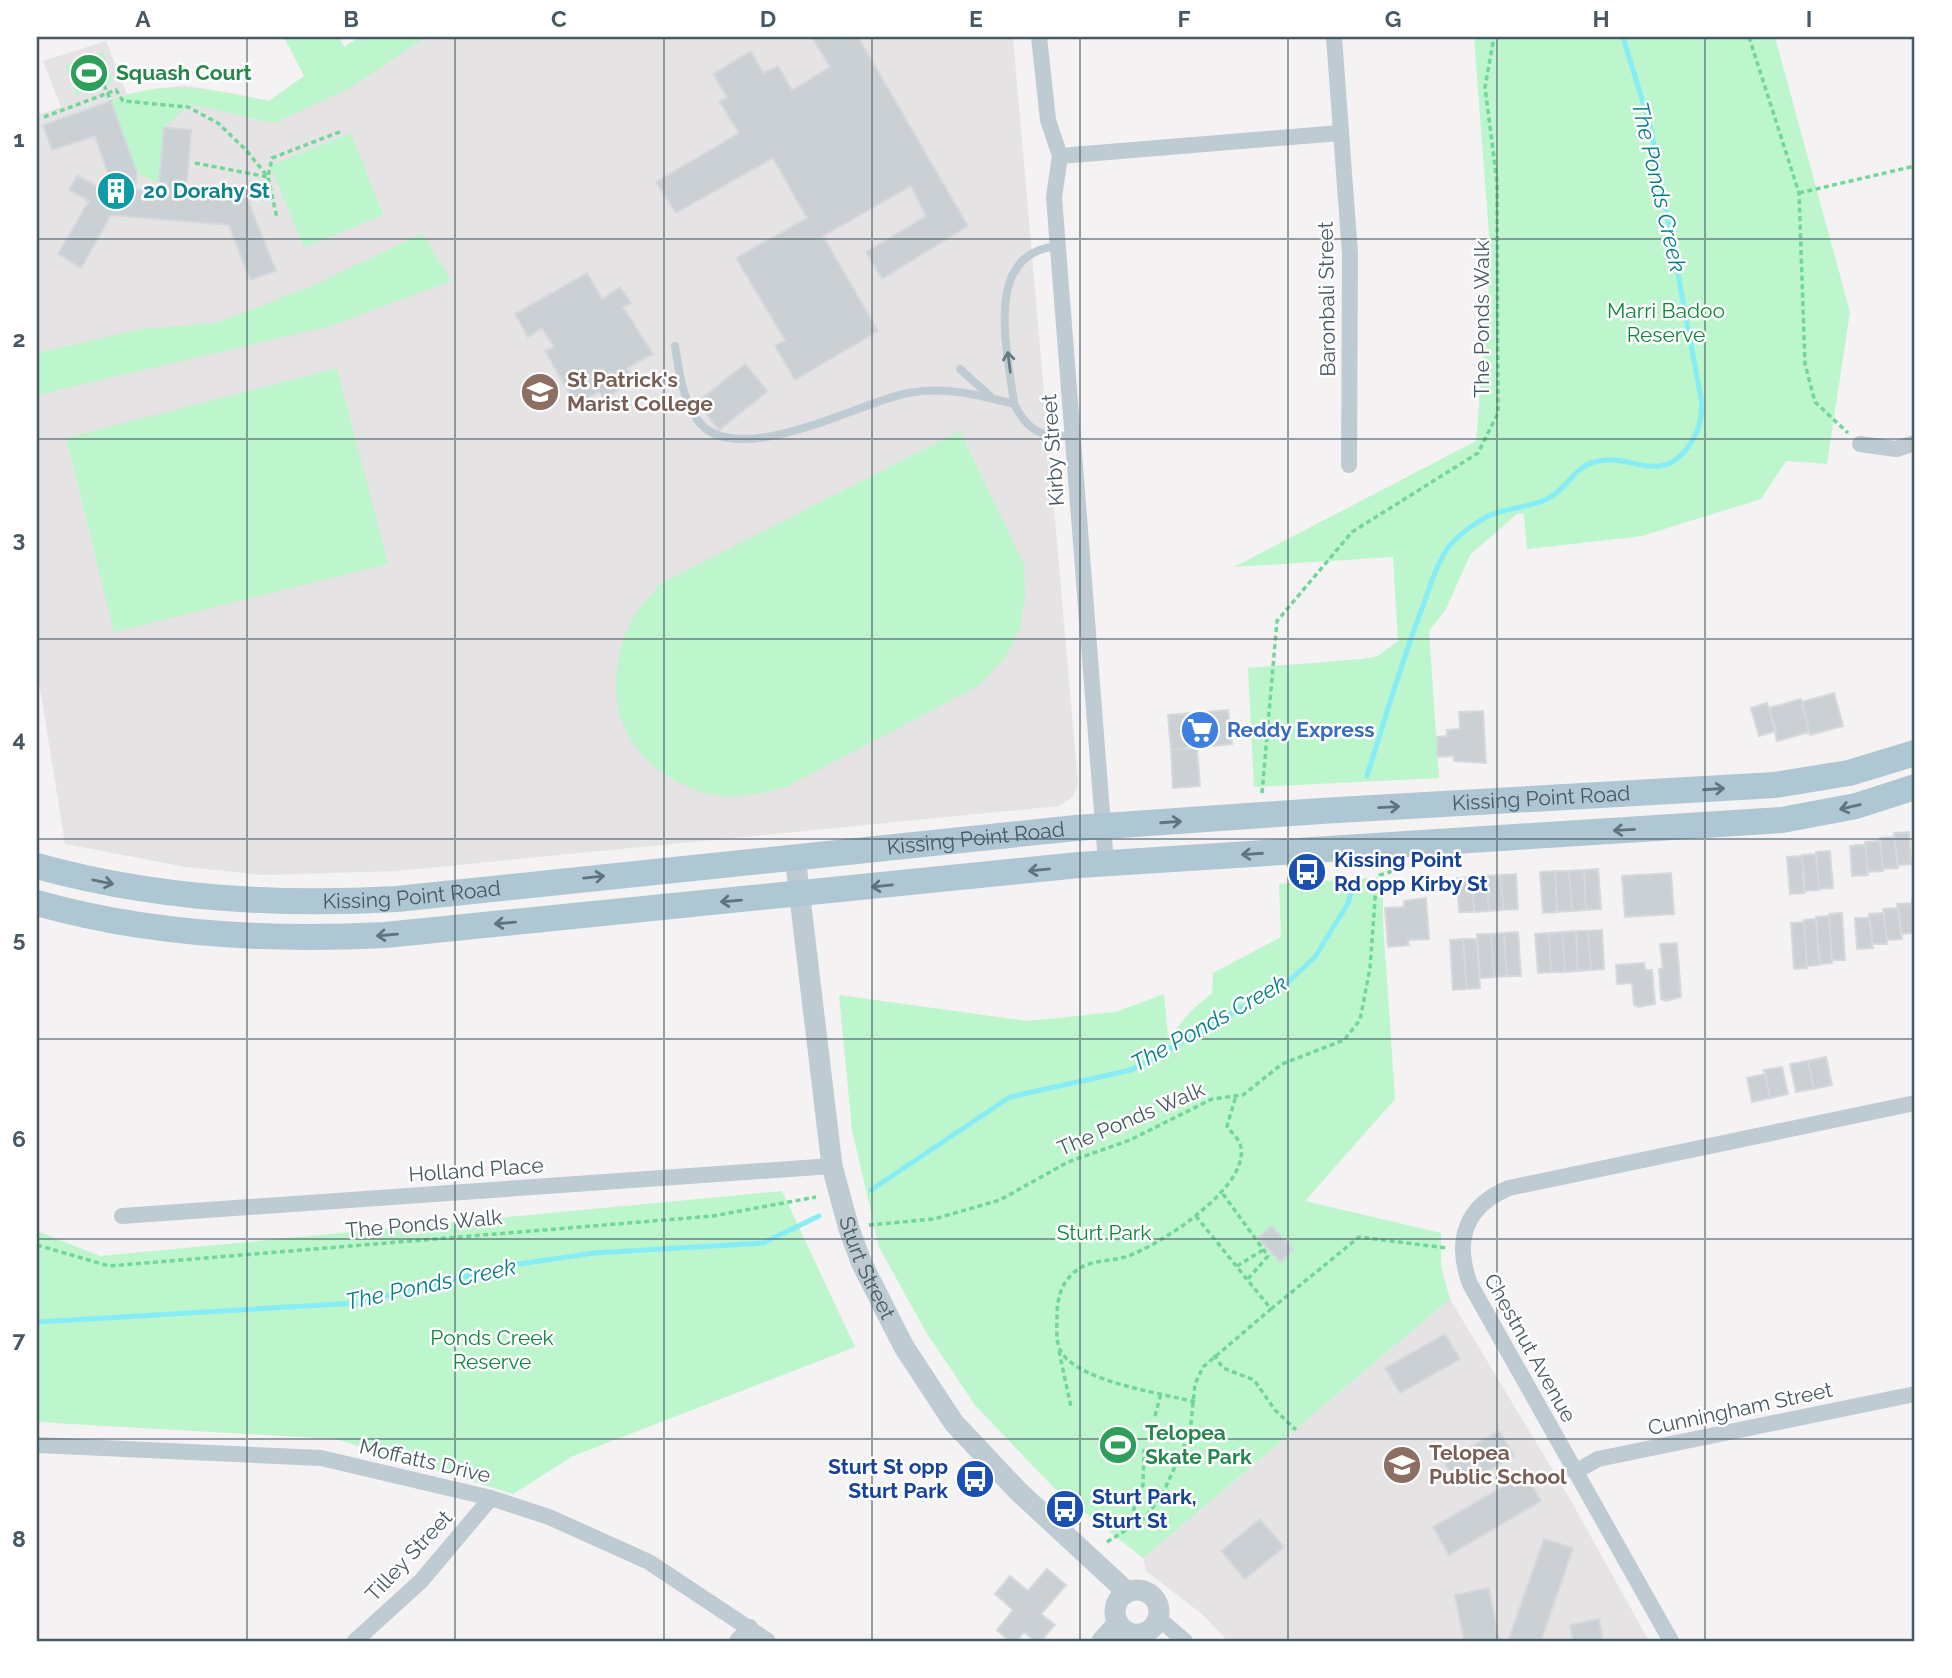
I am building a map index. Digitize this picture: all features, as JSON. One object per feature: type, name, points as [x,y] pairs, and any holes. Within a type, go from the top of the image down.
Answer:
[{"type":"main road","name":"Kissing Point Road","points":[[37,866],[161,892],[231,901],[326,903],[397,899],[795,856],[1103,827],[1321,811],[1775,785],[1849,773],[1915,753]]},
{"type":"main road","name":"Kissing Point Road","points":[[37,903],[141,925],[197,932],[325,938],[799,895],[1107,863],[1782,820],[1856,806],[1915,788]]},
{"type":"street","name":"Kirby Street","points":[[1039,37],[1048,120],[1060,156],[1054,197],[1107,863]]},
{"type":"street","name":"Baronbali Street","points":[[1334,37],[1350,254],[1349,465]]},
{"type":"street","points":[[1060,156],[1340,133]]},
{"type":"street","points":[[1860,444],[1896,449],[1915,443]]},
{"type":"street","name":"Sturt Street","points":[[795,856],[832,1166],[849,1229],[862,1264],[925,1383],[954,1423],[987,1460],[1127,1592]]},
{"type":"street","name":"Chestnut Avenue","points":[[1671,1641],[1470,1284],[1463,1250],[1466,1227],[1482,1202],[1508,1188],[1915,1103]]},
{"type":"street","name":"Holland Place","points":[[122,1216],[832,1166]]},
{"type":"street","name":"Cunningham Street","points":[[1575,1472],[1598,1459],[1915,1394]]},
{"type":"street","name":"Moffatts Drive","points":[[37,1445],[321,1458],[491,1498],[550,1517],[649,1562],[768,1641]]},
{"type":"street","name":"Tilley Street","points":[[355,1641],[421,1581],[491,1498]]},
{"type":"street","points":[[1140,1590],[1151,1595],[1158,1605],[1158,1618],[1151,1628],[1140,1634],[1127,1632],[1118,1623],[1116,1606],[1127,1592],[1140,1590]]},
{"type":"street","points":[[1158,1618],[1184,1641]]},
{"type":"street","points":[[1102,1641],[1118,1623]]},
{"type":"street","points":[[737,1641],[750,1627]]},
{"type":"lane","points":[[1059,246],[1039,247],[1024,257],[1012,274],[1005,296],[1005,327],[1014,404],[1027,426],[1041,435],[1073,436]]},
{"type":"lane","points":[[675,346],[681,387],[697,420],[721,437],[780,437],[908,393],[961,391],[1014,404]]},
{"type":"lane","points":[[960,369],[992,398]]},
{"type":"path","name":"The Ponds Walk","points":[[1262,795],[1277,621],[1352,532],[1478,453],[1498,413],[1497,182],[1485,87],[1494,37]]},
{"type":"path","points":[[1749,37],[1799,192],[1805,364],[1815,402],[1860,444]]},
{"type":"path","points":[[104,85],[111,101]]},
{"type":"path","points":[[44,117],[116,90],[123,101],[188,107],[218,123],[246,150],[268,177]]},
{"type":"path","points":[[277,218],[268,177],[272,158],[342,131]]},
{"type":"path","points":[[195,163],[268,177]]},
{"type":"path","points":[[1799,192],[1915,166]]},
{"type":"path","name":"The Ponds Walk","points":[[869,1225],[934,1219],[1000,1199],[1068,1162],[1130,1140],[1212,1099],[1243,1095],[1282,1064],[1344,1040],[1360,1020],[1370,968],[1376,886],[1380,875],[1390,872]]},
{"type":"path","points":[[1071,1407],[1059,1349],[1057,1306],[1062,1287],[1069,1277],[1090,1263],[1136,1253],[1223,1194],[1240,1164],[1241,1146],[1227,1126],[1236,1096]]},
{"type":"path","points":[[1223,1194],[1268,1256],[1247,1280]]},
{"type":"path","name":"The Ponds Walk","points":[[37,1245],[109,1266],[713,1216],[816,1197]]},
{"type":"path","points":[[1195,1215],[1271,1309]]},
{"type":"path","points":[[1107,1542],[1146,1517],[1164,1491],[1190,1433],[1198,1375],[1214,1355],[1359,1237],[1463,1250]]},
{"type":"path","points":[[1237,1266],[1263,1250]]},
{"type":"path","points":[[1059,1349],[1072,1363],[1090,1374],[1195,1402]]},
{"type":"path","points":[[1214,1355],[1223,1368],[1254,1380],[1275,1410],[1296,1430]]},
{"type":"path","points":[[1155,1416],[1161,1393]]},
{"type":"path","points":[[1126,1530],[1145,1481],[1144,1450]]},
{"type":"shaded area","name":"St Patrick's Marist College","points":[[360,37],[1013,37],[1078,784],[1073,797],[1059,806],[397,871],[262,875],[186,867],[65,844],[37,669],[37,115],[61,107],[43,61],[106,41],[127,94],[184,85],[269,101]]},
{"type":"shaded area","name":"Telopea Public School","points":[[1450,1299],[1570,1499],[1649,1641],[1228,1641],[1202,1614],[1146,1571],[1143,1558]]},
{"type":"green space","points":[[284,37],[339,37],[344,47],[360,37],[426,37],[350,88],[274,123],[190,104],[164,127],[159,183],[137,173],[111,101],[151,89],[190,88],[269,101],[304,76]]},
{"type":"green space","name":"Marri Badoo Reserve","points":[[1474,37],[1775,37],[1850,312],[1827,464],[1786,461],[1761,499],[1642,536],[1527,549],[1524,514],[1518,513],[1470,555],[1446,609],[1429,631],[1439,778],[1254,787],[1248,668],[1362,659],[1378,656],[1398,641],[1393,557],[1234,567],[1476,441],[1491,261]]},
{"type":"green space","name":"Squash Court","points":[[103,52],[113,82],[76,95],[65,65]]},
{"type":"green space","points":[[351,133],[383,215],[304,247],[270,166]]},
{"type":"green space","points":[[423,233],[451,281],[330,326],[37,395],[37,353],[141,329],[216,323],[314,285]]},
{"type":"green space","points":[[337,368],[388,564],[114,632],[66,438]]},
{"type":"green space","points":[[960,431],[1024,564],[1025,596],[1020,628],[1004,659],[978,686],[786,787],[743,796],[711,794],[678,783],[649,762],[637,749],[621,719],[616,684],[621,647],[632,619],[661,583]]},
{"type":"green space","name":"Sturt Park","points":[[1383,877],[1383,922],[1395,1099],[1305,1201],[1441,1233],[1441,1267],[1450,1299],[1143,1558],[1053,1487],[975,1405],[926,1332],[879,1247],[852,1130],[839,995],[1027,1021],[1116,1012],[1164,994],[1168,1038],[1190,1012],[1212,993],[1213,973],[1281,937],[1279,884]]},
{"type":"green space","name":"Ponds Creek Reserve","points":[[782,1191],[855,1347],[573,1456],[513,1494],[336,1439],[37,1422],[37,1231],[100,1256]]},
{"type":"building","points":[[812,37],[858,37],[968,226],[882,279],[866,252],[926,216],[911,186],[823,236],[878,331],[795,380],[775,346],[785,340],[736,258],[807,218],[773,158],[676,213],[656,182],[739,133],[719,101],[727,97],[713,74],[751,51],[763,73],[778,66],[792,90],[830,67]]},
{"type":"building","name":"20 Dorahy St","points":[[111,101],[137,173],[135,189],[166,191],[167,183],[159,183],[164,127],[191,130],[187,185],[179,184],[178,192],[247,198],[276,271],[250,280],[229,225],[111,215],[81,268],[58,254],[89,201],[69,190],[77,175],[97,186],[108,187],[109,177],[95,136],[52,150],[43,125]]},
{"type":"building","points":[[587,273],[602,299],[620,287],[631,303],[623,307],[653,354],[627,368],[635,380],[604,399],[599,392],[576,405],[545,351],[554,347],[542,328],[528,337],[515,314]]},
{"type":"building","points":[[745,364],[768,391],[719,430],[697,402]]},
{"type":"building","points":[[1834,693],[1843,726],[1810,735],[1802,702]]},
{"type":"building","points":[[1801,699],[1809,732],[1777,741],[1769,708]]},
{"type":"building","points":[[1767,703],[1776,731],[1759,736],[1751,708]]},
{"type":"building","name":"Reddy Express","points":[[1228,710],[1232,744],[1171,750],[1168,715]]},
{"type":"building","points":[[1483,711],[1486,763],[1454,761],[1454,756],[1438,757],[1437,737],[1447,736],[1447,730],[1460,729],[1459,712]]},
{"type":"building","points":[[1197,748],[1200,786],[1173,788],[1171,750]]},
{"type":"building","points":[[1909,832],[1911,864],[1898,865],[1894,833]]},
{"type":"building","points":[[1894,837],[1898,868],[1883,869],[1880,838]]},
{"type":"building","points":[[1880,841],[1883,871],[1868,872],[1865,842]]},
{"type":"building","points":[[1865,844],[1868,875],[1852,876],[1850,846]]},
{"type":"building","points":[[1830,851],[1833,888],[1819,889],[1816,852]]},
{"type":"building","points":[[1816,854],[1819,890],[1804,891],[1802,855]]},
{"type":"building","points":[[1802,856],[1805,893],[1790,894],[1787,857]]},
{"type":"building","points":[[1598,869],[1601,909],[1586,910],[1584,870]]},
{"type":"building","points":[[1584,870],[1586,910],[1572,911],[1569,871]]},
{"type":"building","points":[[1555,871],[1569,871],[1572,911],[1557,912]]},
{"type":"building","points":[[1555,871],[1557,912],[1543,913],[1540,872]]},
{"type":"building","points":[[1671,873],[1674,914],[1625,917],[1622,876]]},
{"type":"building","points":[[1516,874],[1518,909],[1503,910],[1501,875]]},
{"type":"building","points":[[1501,875],[1503,910],[1489,911],[1486,876]]},
{"type":"building","points":[[1486,876],[1489,911],[1474,912],[1472,877]]},
{"type":"building","points":[[1472,877],[1474,912],[1459,912],[1457,878]]},
{"type":"building","points":[[1426,898],[1429,939],[1408,940],[1409,945],[1388,947],[1385,908],[1404,907],[1404,901]]},
{"type":"building","points":[[1915,898],[1915,929],[1914,929],[1912,899]]},
{"type":"building","points":[[1912,903],[1914,933],[1901,934],[1897,904]]},
{"type":"building","points":[[1898,908],[1902,939],[1887,940],[1883,909]]},
{"type":"building","points":[[1842,913],[1845,960],[1832,960],[1829,914]]},
{"type":"building","points":[[1884,913],[1887,944],[1873,944],[1869,914]]},
{"type":"building","points":[[1829,916],[1832,963],[1819,964],[1816,917]]},
{"type":"building","points":[[1855,918],[1869,918],[1873,948],[1857,949]]},
{"type":"building","points":[[1816,919],[1820,965],[1807,966],[1804,920]]},
{"type":"building","points":[[1804,922],[1807,968],[1794,969],[1791,923]]},
{"type":"building","points":[[1602,930],[1604,969],[1591,970],[1588,931]]},
{"type":"building","points":[[1576,931],[1578,971],[1565,972],[1562,932]]},
{"type":"building","points":[[1576,931],[1588,931],[1591,970],[1578,971]]},
{"type":"building","points":[[1518,932],[1521,976],[1507,976],[1504,933]]},
{"type":"building","points":[[1562,932],[1565,972],[1551,972],[1549,933]]},
{"type":"building","points":[[1504,933],[1507,976],[1494,977],[1491,934]]},
{"type":"building","points":[[1549,933],[1551,972],[1538,973],[1535,934]]},
{"type":"building","points":[[1477,934],[1491,934],[1494,977],[1480,978]]},
{"type":"building","points":[[1463,939],[1477,939],[1480,988],[1467,989]]},
{"type":"building","points":[[1463,939],[1467,989],[1453,990],[1450,940]]},
{"type":"building","points":[[1677,943],[1681,997],[1666,1001],[1661,999],[1659,969],[1663,968],[1660,944]]},
{"type":"building","points":[[1644,963],[1645,970],[1652,970],[1655,1004],[1639,1007],[1634,1005],[1632,983],[1617,984],[1616,965]]},
{"type":"building","points":[[1826,1057],[1832,1085],[1814,1089],[1808,1061]]},
{"type":"building","points":[[1808,1061],[1814,1089],[1796,1092],[1790,1064]]},
{"type":"building","points":[[1782,1067],[1788,1094],[1770,1098],[1764,1070]]},
{"type":"building","points":[[1765,1074],[1770,1098],[1752,1102],[1747,1078]]},
{"type":"building","points":[[1272,1226],[1293,1250],[1280,1262],[1258,1238]]},
{"type":"building","points":[[1445,1334],[1460,1359],[1400,1393],[1385,1368]]},
{"type":"building","points":[[1499,1431],[1514,1456],[1459,1487],[1444,1462]]},
{"type":"building","points":[[1525,1474],[1541,1501],[1449,1555],[1433,1527]]},
{"type":"building","points":[[1260,1519],[1284,1547],[1245,1579],[1221,1551]]},
{"type":"building","points":[[1544,1539],[1573,1548],[1541,1641],[1508,1641]]},
{"type":"building","points":[[1047,1569],[1066,1585],[1041,1614],[1055,1625],[1041,1641],[1035,1641],[1024,1632],[1016,1641],[1010,1641],[997,1630],[1013,1610],[995,1594],[1010,1576],[1028,1591]]},
{"type":"building","points":[[1489,1588],[1499,1641],[1464,1641],[1455,1595]]},
{"type":"building","points":[[1599,1619],[1603,1641],[1573,1641],[1570,1625]]},
{"type":"waterway","name":"The Ponds Creek","points":[[1367,776],[1401,667],[1432,581],[1450,545],[1488,516],[1549,498],[1581,468],[1594,462],[1621,461],[1645,466],[1668,464],[1679,457],[1691,443],[1699,427],[1701,398],[1651,129],[1623,37]]},
{"type":"waterway","name":"The Ponds Creek","points":[[871,1190],[1010,1097],[1131,1070],[1288,982],[1315,957],[1347,905],[1356,879]]},
{"type":"waterway","name":"The Ponds Creek","points":[[37,1322],[357,1303],[512,1265],[594,1253],[763,1243],[819,1216]]},
{"type":"place","name":"Squash Court","points":[[89,73]]},
{"type":"place","name":"20 Dorahy St","points":[[116,191]]},
{"type":"place","name":"St Patrick's Marist College","points":[[540,392]]},
{"type":"place","name":"Reddy Express","points":[[1200,730]]},
{"type":"place","name":"Kissing Point Rd opp Kirby St","points":[[1307,872]]},
{"type":"place","name":"Telopea Skate Park","points":[[1118,1445]]},
{"type":"place","name":"Telopea Public School","points":[[1402,1465]]},
{"type":"place","name":"Sturt St opp Sturt Park","points":[[975,1479]]},
{"type":"place","name":"Sturt Park, Sturt St","points":[[1065,1509]]}]
